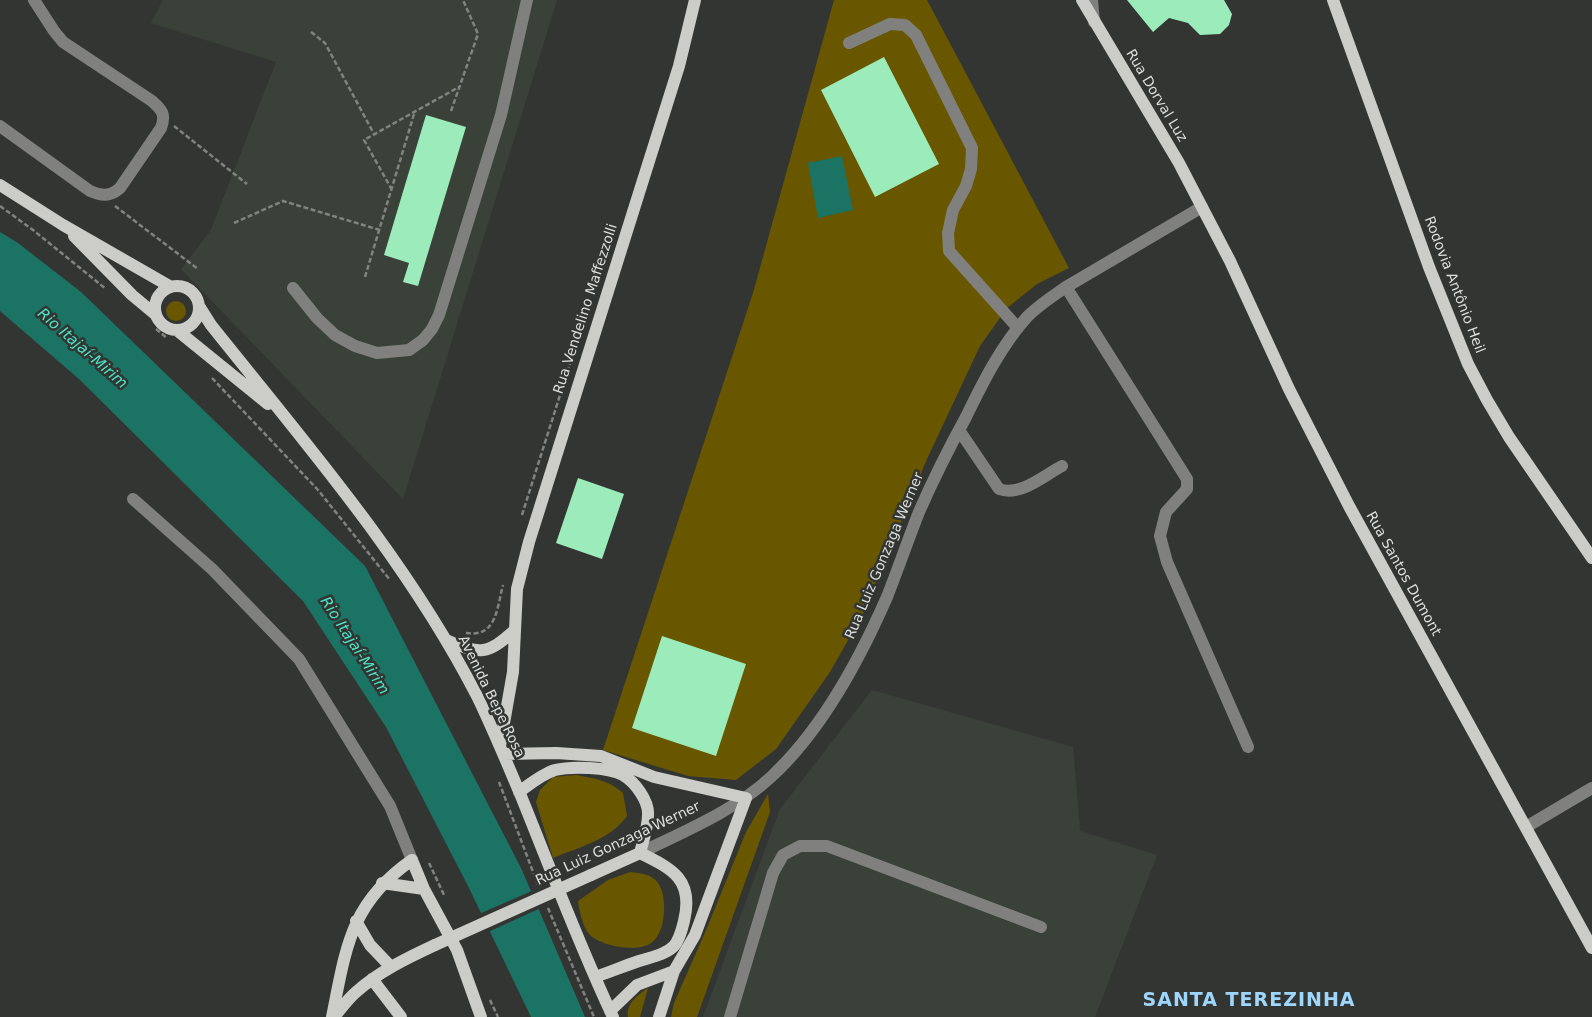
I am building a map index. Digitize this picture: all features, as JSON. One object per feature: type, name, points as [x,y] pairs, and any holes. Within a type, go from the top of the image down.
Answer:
[{"type":"main road","name":"Rua Vendelino Maffezzolli","points":[[502,750],[512,672],[517,589],[529,542],[667,105],[690,25],[695,0]]},
{"type":"main road","name":"Rua Dorval Luz","points":[[1082,0],[1179,163],[1202,207]]},
{"type":"main road","name":"Rodovia Antônio Heil","points":[[1333,0],[1429,268],[1468,364],[1508,437],[1592,558]]},
{"type":"main road","points":[[0,185],[63,226],[171,286]]},
{"type":"main road","name":"Rua Santos Dumont","points":[[1202,207],[1230,261],[1289,389],[1340,490],[1592,948]]},
{"type":"main road","points":[[63,226],[132,295],[155,321],[164,327],[178,331],[194,323],[199,312],[197,298],[183,286],[171,286],[163,290],[157,297],[155,321]]},
{"type":"main road","name":"Avenida Bepe Rosa","points":[[199,306],[211,325],[374,530],[446,640],[477,697],[502,750],[611,1014]]},
{"type":"main road","name":"Avenida Bepe Rosa","points":[[178,331],[287,420]]},
{"type":"main road","points":[[446,640],[463,647],[488,650],[498,645],[515,630]]},
{"type":"main road","points":[[502,750],[601,756],[654,777],[746,798],[695,935],[674,971],[659,1017]]},
{"type":"main road","points":[[519,792],[555,770],[591,768],[623,775],[642,793],[649,814],[640,853],[673,872],[684,884],[688,906],[682,931],[674,946],[658,956],[595,976]]},
{"type":"main road","name":"Rua Luiz Gonzaga Werner","points":[[333,1017],[354,994],[372,979],[407,957],[640,853]]},
{"type":"main road","points":[[333,1017],[344,957],[356,921],[368,900],[382,883],[412,860],[424,890],[457,950],[478,1015]]},
{"type":"main road","points":[[382,883],[424,890]]},
{"type":"main road","points":[[356,921],[370,945],[391,967]]},
{"type":"main road","points":[[611,1014],[637,985],[674,971]]},
{"type":"main road","points":[[372,979],[401,1017]]},
{"type":"street","points":[[0,126],[90,191],[104,195],[115,193],[120,188],[161,128],[164,118],[161,109],[152,102],[63,42],[34,0]]},
{"type":"street","points":[[293,288],[317,318],[335,335],[355,346],[377,353],[409,350],[423,340],[432,329],[439,315],[501,114],[527,0]]},
{"type":"street","points":[[1092,0],[1094,22]]},
{"type":"street","points":[[849,43],[890,24],[905,25],[916,35],[972,148],[971,169],[966,186],[953,210],[948,232],[949,251],[1018,328]]},
{"type":"street","name":"Rua Luiz Gonzaga Werner","points":[[640,853],[746,798],[770,778],[803,742],[833,700],[856,661],[887,596],[919,512],[959,430],[997,359],[1018,328],[1040,306],[1066,287],[1202,207]]},
{"type":"street","points":[[1066,287],[1174,455],[1187,479],[1187,489],[1166,512],[1160,536],[1167,562],[1248,747]]},
{"type":"street","points":[[959,430],[998,489],[1008,492],[1022,489],[1062,466]]},
{"type":"street","points":[[133,499],[212,569],[299,659],[390,806],[412,860]]},
{"type":"street","points":[[1526,827],[1592,788]]},
{"type":"street","points":[[730,1017],[773,873],[783,855],[800,846],[827,846],[1042,927]]},
{"type":"path","points":[[451,111],[478,34],[464,0]]},
{"type":"path","points":[[311,32],[325,43],[374,134]]},
{"type":"path","points":[[392,190],[364,140],[459,87]]},
{"type":"path","points":[[365,277],[416,111]]},
{"type":"path","points":[[164,118],[247,184]]},
{"type":"path","points":[[104,195],[198,269]]},
{"type":"path","points":[[234,223],[283,201],[380,230]]},
{"type":"path","points":[[0,206],[33,230],[112,294]]},
{"type":"path","points":[[521,519],[588,306]]},
{"type":"path","points":[[155,321],[169,340]]},
{"type":"path","points":[[206,373],[318,490],[391,582]]},
{"type":"path","points":[[458,632],[474,634],[486,630],[496,618],[504,583]]},
{"type":"path","points":[[498,778],[540,890]]},
{"type":"path","points":[[548,908],[594,1017]]},
{"type":"shaded area","points":[[163,0],[557,0],[403,499],[181,269],[211,230],[276,62],[151,23]]},
{"type":"shaded area","points":[[834,0],[927,0],[1069,268],[1037,284],[1007,308],[980,346],[927,459],[864,612],[830,672],[776,749],[736,780],[688,776],[603,750],[753,293]]},
{"type":"shaded area","points":[[176,301],[183,304],[186,311],[183,318],[176,321],[169,318],[166,311],[169,304]]},
{"type":"shaded area","points":[[872,690],[1073,747],[1080,831],[1157,855],[1095,1017],[703,1017],[780,809]]},
{"type":"shaded area","points":[[577,775],[607,783],[623,793],[627,816],[603,837],[553,858],[536,802],[540,790],[553,777]]},
{"type":"shaded area","points":[[768,794],[770,812],[697,1017],[671,1017],[674,1003],[746,832]]},
{"type":"shaded area","points":[[630,872],[646,874],[658,883],[663,897],[664,914],[660,932],[651,943],[645,946],[628,948],[601,942],[589,934],[580,914],[578,901],[608,880]]},
{"type":"shaded area","points":[[648,988],[640,1017],[628,1017],[631,1004]]},
{"type":"water","points":[[842,156],[853,210],[818,218],[808,163]]},
{"type":"water","name":"Rio Itajaí-Mirim","points":[[0,232],[18,243],[81,292],[365,566],[521,868],[585,1017],[531,1017],[469,888],[386,727],[303,601],[79,379],[0,311]]},
{"type":"pier","points":[[534,890],[541,908],[488,932],[479,914]]},
{"type":"building","points":[[1127,0],[1224,0],[1232,14],[1229,25],[1220,34],[1200,35],[1188,23],[1169,18],[1153,32]]},
{"type":"building","points":[[884,57],[939,164],[875,197],[821,90]]},
{"type":"building","points":[[426,115],[466,127],[418,286],[403,282],[409,263],[384,255]]},
{"type":"building","points":[[578,478],[624,494],[602,559],[556,543]]},
{"type":"building","points":[[662,636],[746,664],[716,756],[632,728]]},
{"type":"district","name":"SANTA TEREZINHA","points":[[1249,1001]]}]
